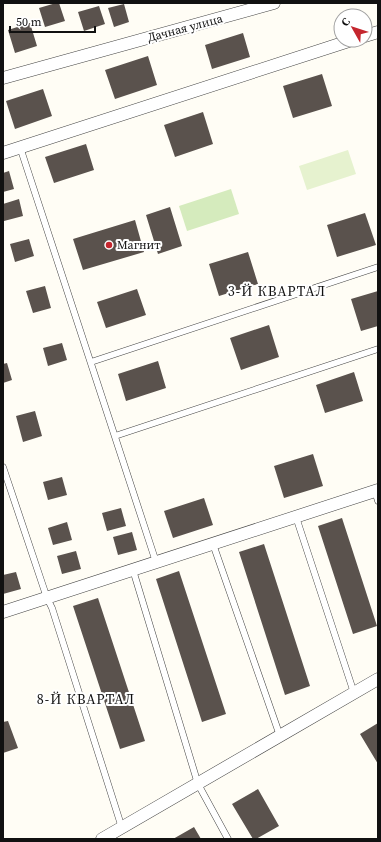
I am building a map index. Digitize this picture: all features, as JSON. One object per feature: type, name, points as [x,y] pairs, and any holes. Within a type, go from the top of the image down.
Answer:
[{"type":"street","name":"Дачная улица","points":[[3,78],[274,3]]},
{"type":"street","points":[[3,153],[333,46]]},
{"type":"street","points":[[3,612],[296,517],[377,494]]},
{"type":"street","points":[[102,839],[378,679]]},
{"type":"lane","points":[[20,147],[156,562]]},
{"type":"lane","points":[[90,362],[378,267]]},
{"type":"lane","points":[[115,436],[378,349]]},
{"type":"lane","points":[[3,467],[47,598],[52,608],[122,828]]},
{"type":"lane","points":[[296,517],[354,693]]},
{"type":"lane","points":[[212,544],[280,736]]},
{"type":"lane","points":[[133,570],[198,784],[228,839]]},
{"type":"green space","points":[[348,150],[356,174],[307,190],[299,166]]},
{"type":"green space","points":[[231,189],[239,214],[187,231],[179,206]]},
{"type":"building","points":[[59,3],[65,21],[45,27],[39,8]]},
{"type":"building","points":[[124,4],[129,22],[114,27],[108,8]]},
{"type":"building","points":[[99,6],[105,24],[84,31],[78,12]]},
{"type":"building","points":[[30,23],[37,46],[15,53],[8,30]]},
{"type":"building","points":[[243,33],[250,57],[212,69],[205,45]]},
{"type":"building","points":[[148,56],[157,85],[115,99],[105,70]]},
{"type":"building","points":[[322,74],[332,106],[293,118],[283,86]]},
{"type":"building","points":[[43,89],[52,116],[15,129],[6,101]]},
{"type":"building","points":[[203,112],[213,144],[175,157],[164,125]]},
{"type":"building","points":[[86,144],[94,170],[54,183],[45,157]]},
{"type":"building","points":[[9,171],[14,189],[3,192],[3,173]]},
{"type":"building","points":[[19,199],[23,216],[4,221],[3,204]]},
{"type":"building","points":[[170,207],[182,246],[158,254],[146,215]]},
{"type":"building","points":[[365,213],[376,245],[337,257],[327,225]]},
{"type":"building","name":"Магнит","points":[[135,220],[144,252],[83,270],[73,239]]},
{"type":"building","points":[[29,239],[34,256],[15,262],[10,244]]},
{"type":"building","points":[[248,252],[258,284],[219,296],[209,264]]},
{"type":"building","points":[[45,286],[51,308],[33,313],[26,291]]},
{"type":"building","points":[[137,289],[146,315],[106,328],[97,302]]},
{"type":"building","points":[[378,291],[378,326],[361,331],[351,299]]},
{"type":"building","points":[[269,325],[279,357],[241,370],[230,338]]},
{"type":"building","points":[[62,343],[67,360],[48,366],[43,348]]},
{"type":"building","points":[[158,361],[166,388],[126,401],[118,374]]},
{"type":"building","points":[[7,363],[12,380],[3,383],[3,364]]},
{"type":"building","points":[[354,372],[363,401],[325,413],[316,385]]},
{"type":"building","points":[[35,411],[42,436],[23,442],[16,416]]},
{"type":"building","points":[[313,454],[323,486],[284,498],[274,466]]},
{"type":"building","points":[[62,477],[67,495],[48,500],[43,482]]},
{"type":"building","points":[[204,498],[213,525],[173,538],[164,511]]},
{"type":"building","points":[[121,508],[126,526],[107,531],[102,513]]},
{"type":"building","points":[[342,518],[377,626],[353,634],[318,526]]},
{"type":"building","points":[[67,522],[72,540],[53,545],[48,528]]},
{"type":"building","points":[[132,532],[137,550],[118,555],[113,537]]},
{"type":"building","points":[[264,544],[310,686],[285,695],[239,552]]},
{"type":"building","points":[[76,551],[81,569],[62,574],[57,556]]},
{"type":"building","points":[[179,571],[226,714],[202,722],[156,579]]},
{"type":"building","points":[[16,572],[21,589],[3,594],[3,575]]},
{"type":"building","points":[[98,598],[145,741],[120,749],[73,606]]},
{"type":"building","points":[[8,721],[18,748],[3,753],[3,722]]},
{"type":"building","points":[[378,723],[378,764],[360,734]]},
{"type":"building","points":[[258,789],[279,826],[256,839],[253,839],[232,804]]},
{"type":"building","points":[[194,827],[201,839],[173,839]]},
{"type":"place","name":"Магнит","points":[[109,245]]},
{"type":"district","name":"3-Й КВАРТАЛ","points":[[277,291]]},
{"type":"district","name":"8-Й КВАРТАЛ","points":[[86,699]]}]
